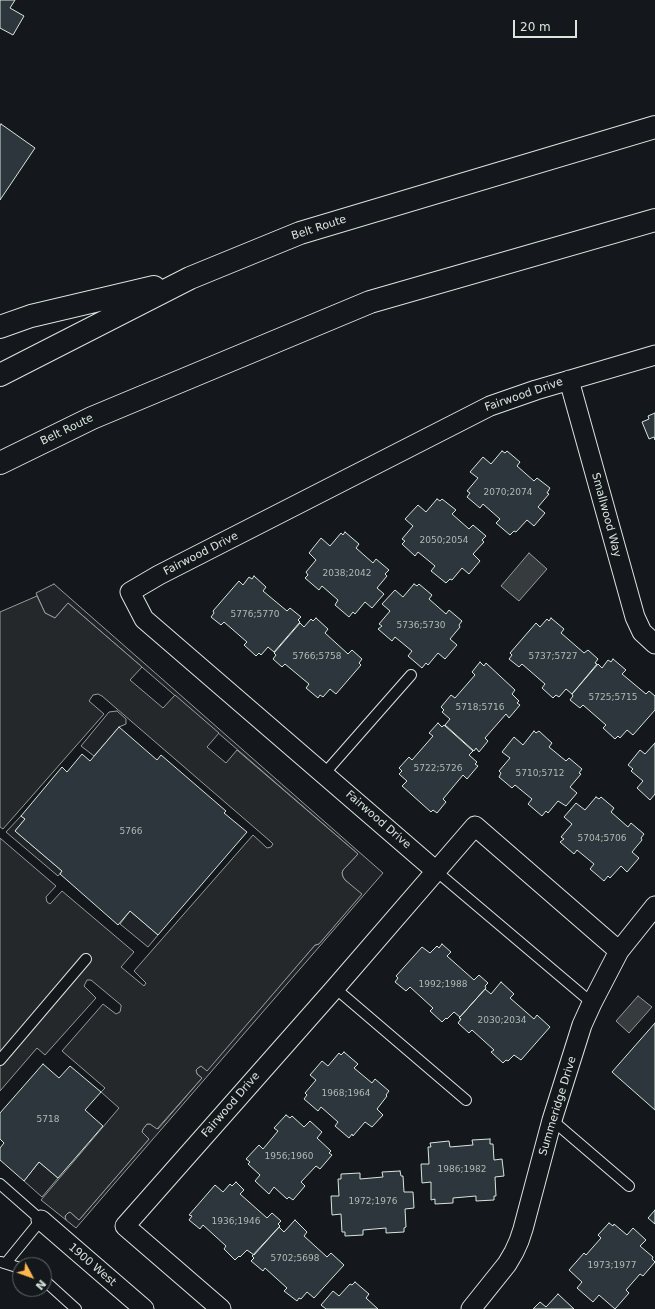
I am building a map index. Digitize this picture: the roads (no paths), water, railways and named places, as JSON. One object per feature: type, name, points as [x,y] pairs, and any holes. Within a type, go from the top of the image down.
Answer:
[{"type":"highway","name":"Belt Route","points":[[0,375],[190,278],[300,233],[655,127]]},
{"type":"highway","name":"Belt Route","points":[[0,463],[92,418],[370,302],[655,220]]},
{"type":"highway","points":[[0,327],[31,316],[190,278]]},
{"type":"street","name":"Fairwood Drive","points":[[436,871],[144,619],[130,592],[159,575],[490,406],[569,380],[655,355]]},
{"type":"street","name":"Smallwood Way","points":[[569,380],[634,617],[642,632],[655,644]]},
{"type":"street","name":"Fairwood Drive","points":[[221,1309],[125,1226],[335,988],[475,826],[619,951]]},
{"type":"street","name":"Summeridge Drive","points":[[471,1309],[498,1277],[514,1252],[523,1229],[552,1120],[582,1025],[592,1003],[619,951],[655,906]]},
{"type":"street","name":"1900 West","points":[[41,1220],[144,1309]]},
{"type":"lane","points":[[324,774],[412,675]]},
{"type":"lane","points":[[436,871],[592,1003]]},
{"type":"lane","points":[[0,1060],[86,959]]},
{"type":"lane","points":[[335,988],[466,1100]]},
{"type":"lane","points":[[552,1120],[629,1186]]},
{"type":"lane","points":[[0,1184],[41,1220],[3,1262]]},
{"type":"lane","points":[[52,1287],[76,1309]]}]
